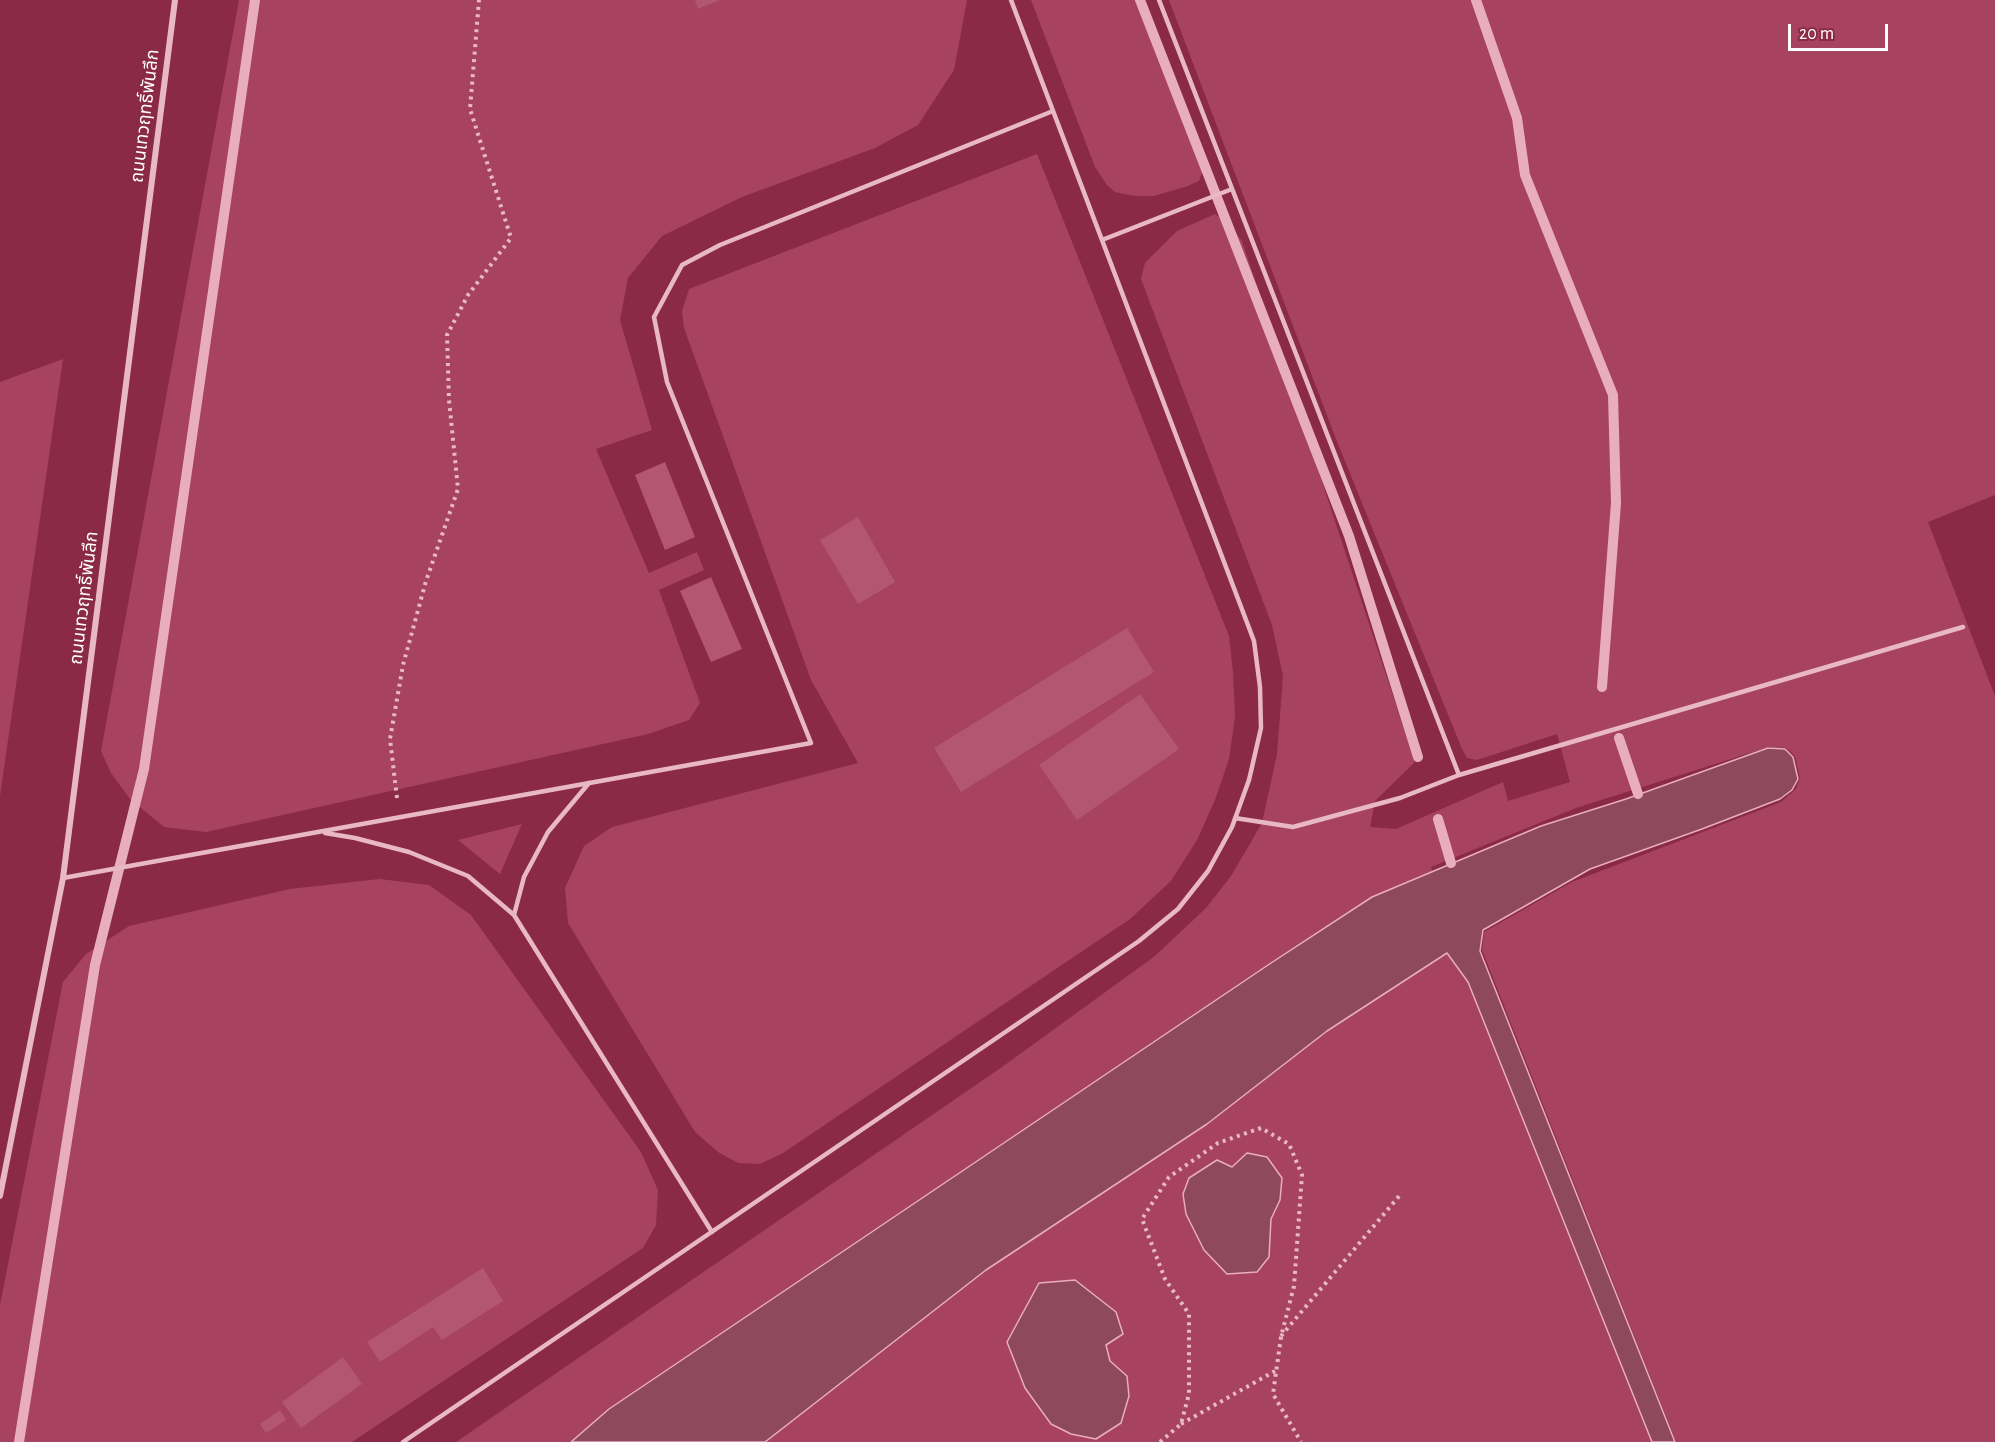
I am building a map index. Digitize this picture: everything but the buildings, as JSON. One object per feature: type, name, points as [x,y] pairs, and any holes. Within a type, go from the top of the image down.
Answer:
[{"type":"street","name":"ถนนเทวฤทธิ์พันลึก","points":[[0,1196],[63,878],[175,0]]},
{"type":"lane","points":[[403,1442],[1139,940],[1178,909],[1208,871],[1235,818],[1249,780],[1261,728],[1260,687],[1254,641],[1011,0]]},
{"type":"lane","points":[[1159,0],[1459,775]]},
{"type":"lane","points":[[63,878],[811,743],[668,382],[654,317],[682,265],[720,245],[1053,111]]},
{"type":"lane","points":[[1102,240],[1232,189]]},
{"type":"lane","points":[[1235,818],[1293,827],[1400,798],[1459,775],[1964,627]]},
{"type":"lane","points":[[514,915],[524,876],[548,832],[589,783]]},
{"type":"lane","points":[[319,832],[355,838],[409,852],[468,876],[514,915],[712,1232]]},
{"type":"path","points":[[400,817],[390,739],[403,665],[426,581],[458,489],[449,400],[447,335],[468,295],[511,238],[470,109],[479,0]]},
{"type":"path","points":[[1181,1424],[1190,1394],[1188,1314],[1165,1279],[1142,1219],[1169,1177],[1218,1143],[1261,1128],[1289,1144],[1302,1175],[1294,1286],[1281,1337],[1273,1394],[1301,1442]]},
{"type":"path","points":[[1281,1337],[1400,1195]]},
{"type":"path","points":[[1160,1442],[1181,1424],[1276,1370]]},
{"type":"shaded area","points":[[239,0],[967,0],[954,70],[918,125],[875,148],[742,197],[662,236],[628,278],[620,320],[652,430],[596,449],[649,573],[697,552],[704,570],[659,590],[700,703],[689,720],[648,734],[206,832],[164,827],[130,799],[111,773],[101,751]]},
{"type":"shaded area","points":[[1031,0],[1135,0],[1204,166],[1199,181],[1154,196],[1135,196],[1115,192],[1107,185],[1095,167]]},
{"type":"shaded area","points":[[1169,0],[1995,0],[1995,495],[1928,522],[1995,696],[1995,1442],[1676,1442],[1482,950],[1484,932],[1572,882],[1781,802],[1796,789],[1800,778],[1795,756],[1786,748],[1769,747],[1576,808],[1431,867],[1653,1442],[456,1442],[1002,1067],[1155,956],[1206,908],[1231,876],[1262,823],[1277,754],[1283,676],[1272,625],[1141,279],[1145,263],[1177,231],[1215,214],[1229,224],[1242,241],[1415,762],[1375,801],[1370,827],[1396,829],[1503,782],[1508,801],[1570,782],[1557,734],[1477,760],[1467,758],[1462,749],[1336,439]]},
{"type":"shaded area","points":[[1037,154],[1229,636],[1235,717],[1229,759],[1215,800],[1197,840],[1171,881],[1130,919],[783,1153],[760,1164],[738,1163],[718,1152],[695,1132],[568,923],[565,888],[584,846],[612,827],[858,763],[811,680],[684,328],[682,311],[689,289]]},
{"type":"shaded area","points":[[63,359],[0,796],[0,382]]},
{"type":"shaded area","points":[[1768,748],[1785,749],[1793,757],[1798,779],[1792,790],[1780,799],[1590,869],[1483,930],[1480,951],[1675,1442],[1652,1442],[1468,982],[1447,953],[1327,1031],[1207,1124],[986,1270],[765,1442],[571,1442],[609,1409],[1372,897],[1541,826],[1626,799]]},
{"type":"shaded area","points":[[522,824],[500,874],[458,840]]},
{"type":"shaded area","points":[[380,879],[429,885],[471,915],[641,1152],[658,1190],[656,1225],[643,1248],[352,1442],[0,1442],[0,1305],[63,982],[86,954],[129,926],[290,889]]},
{"type":"shaded area","points":[[1247,1153],[1267,1157],[1282,1178],[1280,1200],[1271,1219],[1269,1257],[1257,1272],[1227,1274],[1204,1250],[1186,1214],[1183,1194],[1189,1178],[1217,1160],[1232,1167]]},
{"type":"shaded area","points":[[1075,1280],[1116,1312],[1123,1334],[1106,1345],[1110,1361],[1127,1376],[1129,1396],[1121,1423],[1096,1439],[1071,1434],[1051,1424],[1025,1388],[1007,1342],[1039,1283]]},
{"type":"waterway","points":[[19,1442],[95,965],[144,769],[255,0]]},
{"type":"waterway","points":[[1140,0],[1349,536],[1418,757]]},
{"type":"waterway","points":[[1476,0],[1517,118],[1525,175],[1613,395],[1616,503],[1602,687]]},
{"type":"waterway","points":[[1619,738],[1638,794]]},
{"type":"waterway","points":[[1438,819],[1451,863]]}]
